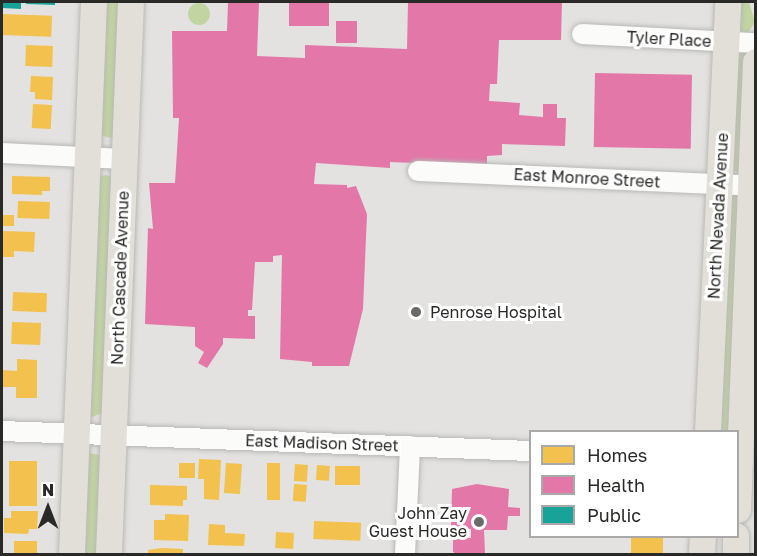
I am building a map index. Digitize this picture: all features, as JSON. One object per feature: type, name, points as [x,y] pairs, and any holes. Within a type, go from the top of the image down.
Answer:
[{"type":"main road","points":[[72,555],[94,2]]},
{"type":"main road","name":"North Cascade Avenue","points":[[109,555],[131,2]]},
{"type":"main road","name":"North Nevada Avenue","points":[[708,430],[728,2]]},
{"type":"main road","name":"North Nevada Avenue","points":[[739,502],[744,461],[756,62]]},
{"type":"main road","points":[[702,555],[703,538]]},
{"type":"main road","points":[[736,538],[736,555]]},
{"type":"street","name":"Tyler Place","points":[[582,34],[756,43]]},
{"type":"street","points":[[2,153],[124,159]]},
{"type":"street","name":"East Monroe Street","points":[[418,171],[753,185]]},
{"type":"street","name":"East Madison Street","points":[[2,431],[529,451]]},
{"type":"street","points":[[405,555],[411,446]]},
{"type":"green space","points":[[102,2],[124,2],[116,135],[111,138],[99,135]]},
{"type":"green space","points":[[736,2],[749,2],[755,22],[748,33],[738,30]]},
{"type":"green space","points":[[199,3],[207,6],[210,14],[207,22],[199,25],[191,22],[188,14],[191,6]]},
{"type":"green space","points":[[748,53],[739,173],[733,170],[737,54]]},
{"type":"green space","points":[[99,176],[112,177],[104,412],[92,417],[88,413]]},
{"type":"green space","points":[[727,194],[740,194],[734,430],[715,430]]},
{"type":"green space","points":[[88,453],[100,455],[100,554],[79,554]]},
{"type":"building: Homes","points":[[2,14],[52,16],[51,37],[2,35]]},
{"type":"building: Homes","points":[[26,45],[53,46],[52,67],[25,66]]},
{"type":"building: Homes","points":[[31,76],[53,77],[52,100],[35,99],[35,92],[30,92]]},
{"type":"building: Homes","points":[[33,104],[52,105],[51,129],[32,128]]},
{"type":"building: Homes","points":[[12,176],[50,177],[50,191],[42,191],[42,195],[12,194]]},
{"type":"building: Homes","points":[[18,201],[50,202],[49,219],[17,218]]},
{"type":"building: Homes","points":[[2,215],[14,215],[14,226],[2,226]]},
{"type":"building: Homes","points":[[2,231],[35,232],[34,252],[14,251],[14,257],[2,257]]},
{"type":"building: Homes","points":[[13,292],[47,293],[46,312],[12,311]]},
{"type":"building: Homes","points":[[12,322],[41,323],[40,345],[11,344]]},
{"type":"building: Homes","points":[[17,359],[37,360],[37,398],[16,398],[16,387],[2,387],[2,370],[17,371]]},
{"type":"building: Homes","points":[[199,459],[221,460],[219,500],[204,499],[204,479],[198,479]]},
{"type":"building: Homes","points":[[9,461],[37,461],[37,506],[9,506]]},
{"type":"building: Homes","points":[[179,463],[195,463],[195,478],[179,478]]},
{"type":"building: Homes","points":[[226,463],[242,464],[240,494],[224,493]]},
{"type":"building: Homes","points":[[267,463],[280,463],[280,500],[267,500]]},
{"type":"building: Homes","points":[[295,464],[308,465],[307,482],[294,481]]},
{"type":"building: Homes","points":[[317,465],[330,466],[329,481],[316,480]]},
{"type":"building: Homes","points":[[335,466],[360,466],[360,485],[335,485]]},
{"type":"building: Homes","points":[[294,484],[307,485],[306,502],[293,501]]},
{"type":"building: Homes","points":[[150,485],[187,486],[187,500],[183,500],[183,506],[150,505]]},
{"type":"building: Homes","points":[[11,511],[38,511],[37,529],[29,529],[28,534],[4,533],[4,518],[11,518]]},
{"type":"building: Homes","points":[[165,514],[189,515],[188,541],[154,540],[154,520],[165,520]]},
{"type":"building: Homes","points":[[314,521],[361,523],[360,541],[313,539]]},
{"type":"building: Homes","points":[[209,524],[225,525],[225,533],[245,534],[244,546],[208,545]]},
{"type":"building: Homes","points":[[276,532],[294,533],[293,549],[275,548]]},
{"type":"building: Homes","points":[[631,538],[663,538],[663,554],[631,554]]},
{"type":"building: Homes","points":[[14,541],[37,541],[37,554],[14,554]]},
{"type":"building: Homes","points":[[183,549],[183,554],[148,554],[148,550]]},
{"type":"building: Health","points":[[228,2],[259,2],[257,56],[305,58],[305,45],[407,49],[408,2],[562,2],[561,40],[499,40],[497,84],[490,84],[489,101],[520,103],[519,115],[543,117],[543,104],[557,104],[557,118],[566,118],[565,146],[502,144],[502,155],[487,156],[487,166],[390,162],[390,168],[316,163],[314,184],[347,185],[347,188],[356,186],[367,214],[363,309],[349,366],[312,366],[312,362],[280,359],[282,255],[273,256],[273,262],[255,262],[252,310],[248,310],[248,316],[255,316],[255,339],[223,338],[223,344],[207,368],[198,363],[204,352],[195,346],[195,327],[145,324],[148,228],[153,229],[149,183],[175,183],[179,118],[173,118],[172,31],[227,31]]},
{"type":"building: Health","points":[[289,2],[329,2],[329,26],[289,26]]},
{"type":"building: Health","points":[[336,21],[357,21],[357,43],[336,43]]},
{"type":"building: Health","points":[[595,73],[692,75],[691,149],[594,147]]},
{"type":"building: Health","name":"John Zay Guest House","points":[[477,484],[509,489],[508,507],[520,508],[520,516],[508,516],[507,530],[484,530],[485,554],[457,554],[453,552],[453,538],[471,538],[471,529],[451,528],[452,489]]},
{"type":"building: Public","points":[[2,2],[21,2],[21,9],[2,8]]},
{"type":"building: Public","points":[[26,2],[55,2],[55,5],[26,4]]},
{"type":"place","name":"Penrose Hospital","points":[[416,312]]},
{"type":"place","name":"John Zay Guest House","points":[[479,522]]}]
